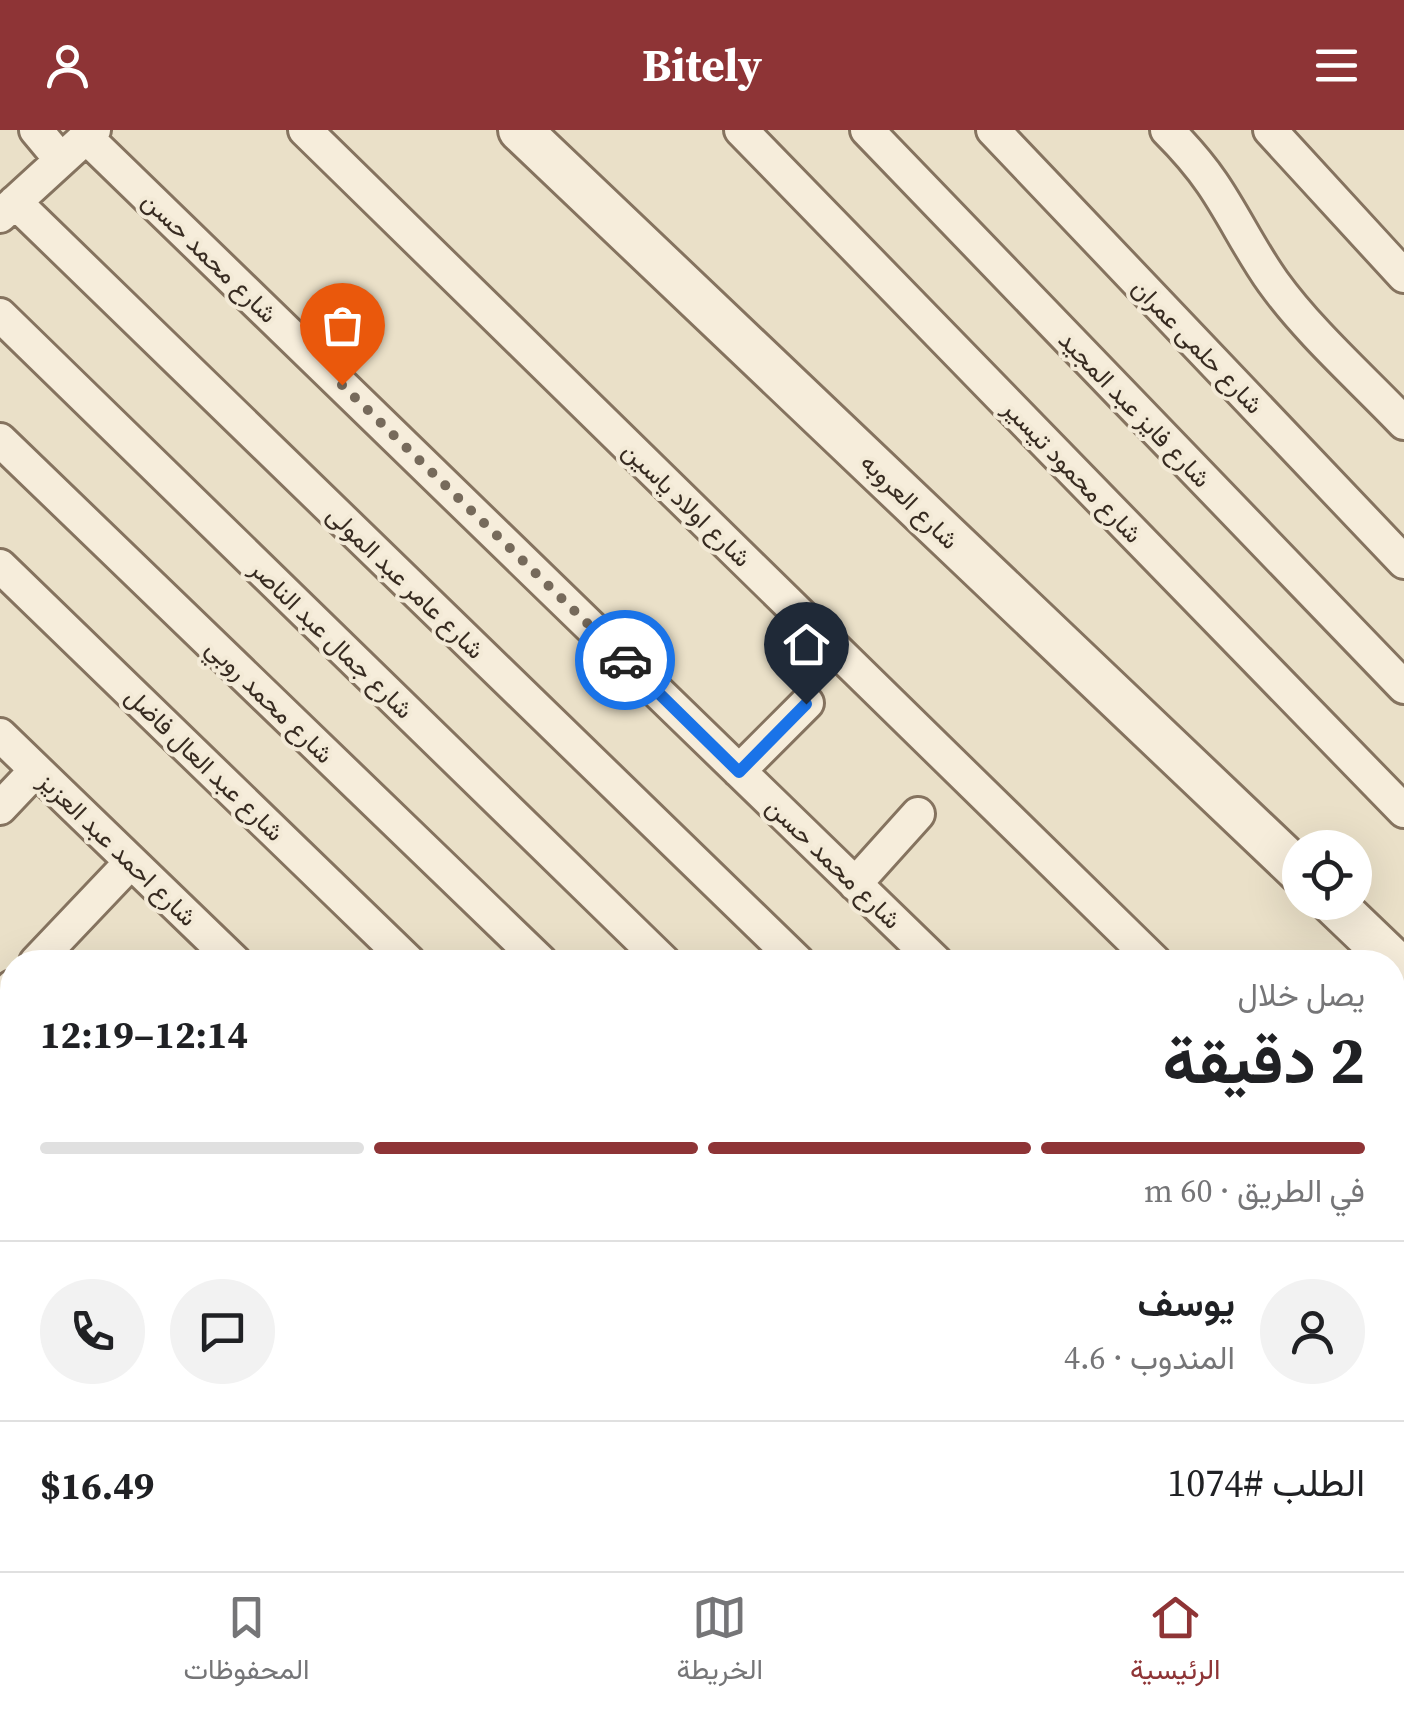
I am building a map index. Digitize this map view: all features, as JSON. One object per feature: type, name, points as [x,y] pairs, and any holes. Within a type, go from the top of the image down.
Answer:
[{"type":"street","points":[[36,130],[61,160]]},
{"type":"street","name":"شارع اولاد ياسين","points":[[305,130],[1143,950]]},
{"type":"street","name":"شارع العروبه","points":[[520,130],[1282,855]]},
{"type":"street","name":"شارع محمود تيسير","points":[[741,130],[1404,811]]},
{"type":"street","name":"شارع فايز عبد المجيد","points":[[867,130],[1404,688]]},
{"type":"street","name":"شارع حلمى عمران","points":[[992,130],[1404,562]]},
{"type":"street","points":[[1168,130],[1212,183],[1275,286],[1404,423]]},
{"type":"street","points":[[1270,130],[1404,276]]},
{"type":"street","points":[[8,209],[90,133]]},
{"type":"street","name":"شارع محمد حسن","points":[[90,133],[924,950]]},
{"type":"street","name":"شارع عامر عبد المولى","points":[[8,209],[785,950]]},
{"type":"street","name":"شارع جمال عبد الناصر","points":[[0,314],[652,950]]},
{"type":"street","name":"شارع محمد روبي","points":[[0,440],[528,950]]},
{"type":"street","name":"شارع عبد العال فاضل","points":[[0,566],[397,950]]},
{"type":"street","points":[[739,772],[806,704]]},
{"type":"street","name":"شارع احمد عبد العزيز","points":[[0,735],[132,862],[211,950]]},
{"type":"street","points":[[0,808],[36,770]]},
{"type":"street","points":[[855,884],[918,814]]},
{"type":"street","points":[[48,950],[132,862]]},
{"type":"street","points":[[1351,920],[1381,950]]},
{"type":"way so far","points":[[342,385],[625,660]]},
{"type":"route","points":[[625,660],[739,772],[806,704]]}]
